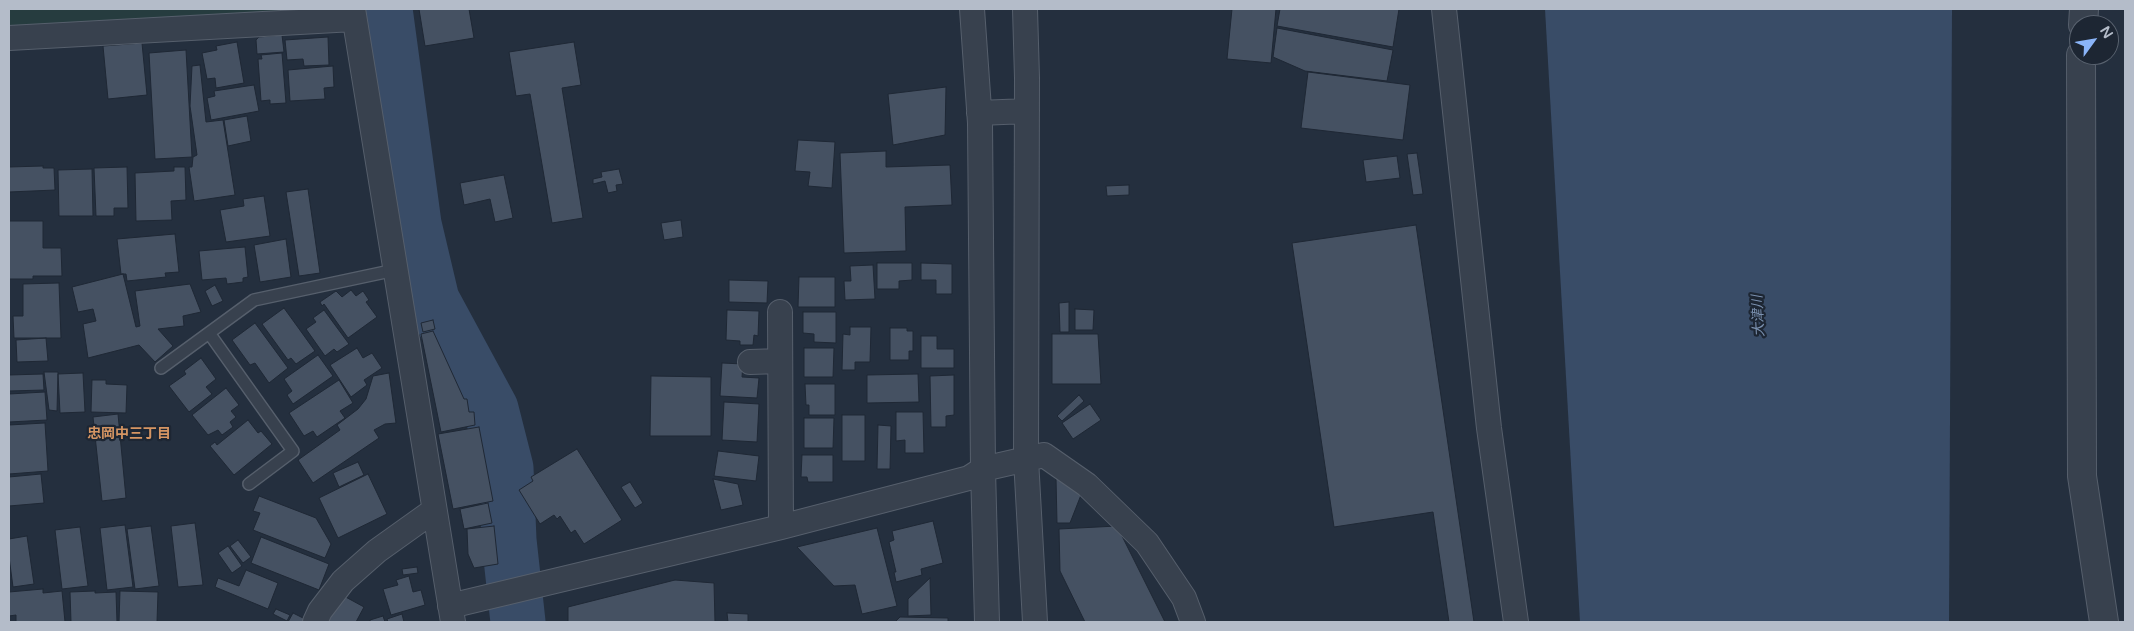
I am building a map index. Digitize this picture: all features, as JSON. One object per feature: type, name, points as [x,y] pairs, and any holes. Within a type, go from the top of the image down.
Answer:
[{"type":"street","points":[[972,9],[979,113],[983,469],[987,622]]},
{"type":"street","points":[[1025,9],[1027,111],[1026,459],[1035,622]]},
{"type":"street","points":[[1444,9],[1490,428],[1516,622]]},
{"type":"street","points":[[9,38],[353,14],[451,614],[498,594],[530,585],[781,527],[969,478],[983,469],[1044,455],[1087,485],[1147,543],[1184,598],[1193,622]]},
{"type":"street","points":[[2081,65],[2082,476],[2104,622]]},
{"type":"street","points":[[979,113],[1027,111]]},
{"type":"street","points":[[780,312],[781,527]]},
{"type":"street","points":[[750,362],[780,361]]},
{"type":"street","points":[[315,622],[320,611],[343,581],[377,552],[433,511]]},
{"type":"lane","points":[[161,368],[254,300],[395,270]]},
{"type":"lane","points":[[209,333],[293,451],[249,484]]},
{"type":"green space","points":[[9,9],[332,9],[9,30]]},
{"type":"water","name":"大津川","points":[[1545,9],[1952,9],[1949,622],[1580,622]]},
{"type":"building","points":[[419,9],[469,9],[474,38],[425,46]]},
{"type":"building","points":[[1232,9],[1276,9],[1271,63],[1227,59]]},
{"type":"building","points":[[1280,9],[1399,9],[1393,47],[1277,26]]},
{"type":"building","points":[[1277,28],[1393,50],[1387,81],[1305,71],[1273,57]]},
{"type":"building","points":[[282,35],[284,52],[257,54],[256,40],[259,37]]},
{"type":"building","points":[[328,37],[329,65],[304,66],[303,59],[287,60],[285,40]]},
{"type":"building","points":[[237,42],[244,83],[216,88],[215,78],[207,79],[202,53],[217,50],[216,46]]},
{"type":"building","points":[[574,42],[581,85],[562,88],[583,218],[552,223],[530,94],[516,96],[509,52]]},
{"type":"building","points":[[142,43],[147,95],[108,99],[103,46]]},
{"type":"building","points":[[186,50],[192,157],[155,159],[149,53]]},
{"type":"building","points":[[282,53],[286,103],[270,104],[270,100],[261,101],[258,59],[262,59],[261,55]]},
{"type":"building","points":[[200,65],[206,122],[223,120],[235,195],[194,201],[189,167],[192,167],[193,157],[197,155],[190,106],[192,66]]},
{"type":"building","points":[[333,66],[334,87],[324,88],[325,99],[290,101],[288,70]]},
{"type":"building","points":[[1308,72],[1410,85],[1403,140],[1301,128]]},
{"type":"building","points":[[254,85],[259,111],[211,120],[207,98],[215,96],[214,91]]},
{"type":"building","points":[[946,87],[945,135],[893,145],[888,94]]},
{"type":"building","points":[[247,116],[251,141],[228,146],[224,120]]},
{"type":"building","points":[[798,140],[835,142],[832,188],[808,186],[810,172],[795,171]]},
{"type":"building","points":[[886,151],[886,167],[950,165],[952,205],[905,207],[906,251],[844,253],[840,153]]},
{"type":"building","points":[[1417,153],[1423,194],[1413,195],[1407,154]]},
{"type":"building","points":[[1397,156],[1400,178],[1366,182],[1363,160]]},
{"type":"building","points":[[43,166],[43,168],[54,168],[55,190],[9,192],[9,167]]},
{"type":"building","points":[[127,167],[128,208],[114,208],[114,216],[96,216],[94,168]]},
{"type":"building","points":[[174,167],[185,167],[186,200],[171,201],[172,220],[136,221],[135,173],[174,171]]},
{"type":"building","points":[[92,169],[93,216],[59,216],[58,170]]},
{"type":"building","points":[[619,169],[623,184],[616,185],[617,191],[608,193],[605,181],[593,184],[593,179],[602,177],[601,172]]},
{"type":"building","points":[[504,175],[513,218],[495,222],[490,199],[464,205],[460,183]]},
{"type":"building","points":[[1129,185],[1129,195],[1107,196],[1106,186]]},
{"type":"building","points":[[308,189],[320,273],[299,276],[286,192]]},
{"type":"building","points":[[264,196],[270,236],[226,242],[220,210],[244,206],[243,199]]},
{"type":"building","points":[[681,220],[683,237],[664,240],[661,223]]},
{"type":"building","points":[[9,221],[43,221],[43,248],[61,248],[62,276],[33,276],[33,279],[9,279]]},
{"type":"building","points":[[1416,225],[1474,622],[1449,622],[1433,512],[1334,527],[1292,243]]},
{"type":"building","points":[[175,234],[179,272],[165,273],[166,277],[127,281],[126,274],[121,274],[117,239]]},
{"type":"building","points":[[286,239],[291,277],[260,282],[254,245]]},
{"type":"building","points":[[245,247],[248,277],[243,278],[243,282],[227,284],[226,278],[202,280],[199,251]]},
{"type":"building","points":[[877,263],[912,263],[912,280],[899,281],[899,289],[877,289]]},
{"type":"building","points":[[921,263],[952,264],[952,294],[936,294],[936,280],[921,280]]},
{"type":"building","points":[[873,265],[875,299],[845,300],[844,281],[851,281],[850,266]]},
{"type":"building","points":[[123,274],[136,327],[140,326],[135,291],[190,284],[201,312],[183,316],[184,326],[158,329],[173,346],[155,362],[139,345],[88,358],[83,324],[96,321],[93,309],[78,312],[72,287]]},
{"type":"building","points":[[799,277],[835,277],[835,307],[798,307]]},
{"type":"building","points":[[729,280],[768,281],[767,303],[729,302]]},
{"type":"building","points":[[59,283],[61,338],[14,338],[13,316],[23,316],[23,284]]},
{"type":"building","points":[[215,285],[223,301],[212,306],[205,291]]},
{"type":"building","points":[[351,290],[356,296],[363,291],[369,300],[366,302],[377,317],[348,338],[324,304],[322,306],[320,302],[336,291],[342,297]]},
{"type":"building","points":[[1069,302],[1069,332],[1060,332],[1059,303]]},
{"type":"building","points":[[284,308],[315,351],[296,364],[291,358],[288,360],[262,324]]},
{"type":"building","points":[[1075,309],[1094,310],[1093,330],[1075,330]]},
{"type":"building","points":[[324,310],[349,344],[337,352],[334,349],[325,356],[306,329],[316,322],[313,318]]},
{"type":"building","points":[[727,310],[759,311],[758,336],[754,335],[753,345],[740,345],[740,341],[726,340]]},
{"type":"building","points":[[803,312],[836,312],[836,343],[814,342],[814,334],[803,333]]},
{"type":"building","points":[[433,320],[435,329],[423,332],[421,323]]},
{"type":"building","points":[[255,323],[288,368],[269,383],[255,363],[250,365],[232,340]]},
{"type":"building","points":[[850,327],[871,327],[870,362],[855,362],[855,370],[842,370],[843,334],[850,335]]},
{"type":"building","points":[[890,328],[907,328],[907,331],[913,331],[913,351],[909,351],[909,360],[890,360]]},
{"type":"building","points":[[433,331],[464,399],[467,399],[469,412],[474,412],[475,425],[441,432],[421,334]]},
{"type":"building","points":[[1052,334],[1098,334],[1101,384],[1052,384]]},
{"type":"building","points":[[921,336],[937,336],[937,349],[954,349],[954,368],[921,368]]},
{"type":"building","points":[[46,338],[48,361],[17,362],[16,340]]},
{"type":"building","points":[[357,348],[363,358],[372,353],[382,368],[364,380],[367,385],[351,397],[330,365]]},
{"type":"building","points":[[804,348],[834,348],[833,377],[804,377]]},
{"type":"building","points":[[318,355],[333,376],[293,404],[287,395],[292,391],[284,379]]},
{"type":"building","points":[[201,358],[216,379],[206,387],[212,394],[189,412],[169,386],[186,374],[184,371]]},
{"type":"building","points":[[722,363],[743,364],[742,377],[759,378],[757,398],[720,396]]},
{"type":"building","points":[[44,372],[58,372],[57,411],[49,410]]},
{"type":"building","points":[[83,373],[85,412],[60,413],[58,374]]},
{"type":"building","points":[[389,373],[396,423],[385,424],[374,430],[379,438],[313,483],[298,460],[340,430],[337,425],[358,409],[366,399],[373,376]]},
{"type":"building","points":[[43,374],[44,390],[9,391],[9,375]]},
{"type":"building","points":[[918,374],[919,402],[867,403],[867,375]]},
{"type":"building","points":[[954,375],[954,415],[946,416],[946,427],[931,427],[930,376]]},
{"type":"building","points":[[651,376],[711,377],[711,436],[650,436]]},
{"type":"building","points":[[92,380],[106,380],[106,384],[127,385],[126,413],[91,412]]},
{"type":"building","points":[[339,380],[353,403],[340,411],[345,418],[317,437],[313,431],[304,436],[289,413]]},
{"type":"building","points":[[805,384],[835,384],[835,415],[809,415],[809,405],[806,405]]},
{"type":"building","points":[[226,388],[239,405],[231,411],[236,417],[230,422],[233,427],[222,435],[218,430],[208,435],[192,415]]},
{"type":"building","points":[[45,392],[47,420],[9,422],[9,394]]},
{"type":"building","points":[[1079,395],[1084,401],[1062,421],[1057,416]]},
{"type":"building","points":[[724,402],[759,404],[757,442],[722,440]]},
{"type":"building","points":[[1090,404],[1101,420],[1073,439],[1062,423]]},
{"type":"building","points":[[896,412],[923,412],[924,453],[905,453],[905,440],[896,441]]},
{"type":"building","points":[[118,414],[126,498],[102,501],[93,417]]},
{"type":"building","points":[[842,415],[865,415],[865,461],[842,461]]},
{"type":"building","points":[[804,418],[834,418],[833,448],[804,448]]},
{"type":"building","points":[[248,420],[258,433],[261,431],[272,444],[234,475],[210,446],[215,442],[217,445]]},
{"type":"building","points":[[45,423],[48,471],[9,474],[9,425]]},
{"type":"building","points":[[878,425],[891,426],[890,469],[877,469]]},
{"type":"building","points":[[479,427],[493,501],[453,509],[438,434]]},
{"type":"building","points":[[577,449],[622,520],[584,544],[575,530],[571,533],[560,516],[557,519],[554,515],[540,524],[519,490],[533,481],[531,477]]},
{"type":"building","points":[[718,451],[759,456],[756,481],[714,476]]},
{"type":"building","points":[[802,455],[833,455],[833,482],[808,482],[807,477],[801,477]]},
{"type":"building","points":[[358,462],[364,475],[339,487],[333,473]]},
{"type":"building","points":[[41,474],[44,503],[9,506],[9,477]]},
{"type":"building","points":[[368,474],[387,514],[338,538],[319,498]]},
{"type":"building","points":[[1056,478],[1081,495],[1070,523],[1057,523]]},
{"type":"building","points":[[713,479],[738,484],[743,505],[721,510]]},
{"type":"building","points":[[630,482],[643,503],[635,508],[621,487]]},
{"type":"building","points":[[259,496],[316,518],[331,544],[325,558],[253,530],[260,513],[253,511]]},
{"type":"building","points":[[488,503],[492,523],[464,529],[460,509]]},
{"type":"building","points":[[933,521],[943,563],[921,569],[922,575],[896,582],[894,572],[896,572],[889,542],[894,540],[892,531]]},
{"type":"building","points":[[195,523],[203,585],[178,587],[171,526]]},
{"type":"building","points":[[125,525],[133,587],[107,590],[100,528]]},
{"type":"building","points":[[151,526],[159,586],[135,589],[127,529]]},
{"type":"building","points":[[494,526],[498,564],[474,568],[468,554],[467,529]]},
{"type":"building","points":[[1117,526],[1165,622],[1085,622],[1060,571],[1059,529]]},
{"type":"building","points":[[80,527],[88,586],[62,589],[55,530]]},
{"type":"building","points":[[877,528],[897,606],[862,614],[855,585],[834,586],[797,547]]},
{"type":"building","points":[[27,536],[34,584],[13,587],[9,539]]},
{"type":"building","points":[[261,537],[329,564],[319,590],[251,563]]},
{"type":"building","points":[[238,540],[251,557],[243,563],[230,546]]},
{"type":"building","points":[[228,546],[242,566],[232,573],[218,553]]},
{"type":"building","points":[[417,567],[418,573],[403,575],[402,569]]},
{"type":"building","points":[[246,570],[278,583],[268,609],[215,587],[218,578],[239,586]]},
{"type":"building","points":[[409,576],[413,592],[421,590],[425,605],[391,615],[383,589],[398,585],[396,580]]},
{"type":"building","points":[[930,578],[931,615],[908,616],[908,599]]},
{"type":"building","points":[[675,580],[714,583],[715,622],[568,622],[568,607]]},
{"type":"building","points":[[43,589],[43,593],[62,591],[65,622],[16,622],[16,615],[9,616],[9,592]]},
{"type":"building","points":[[95,591],[95,593],[116,592],[117,622],[71,622],[70,592]]},
{"type":"building","points":[[120,591],[158,592],[157,622],[119,622]]},
{"type":"building","points":[[342,595],[364,607],[356,622],[328,622]]},
{"type":"building","points":[[276,609],[290,615],[287,621],[273,614]]},
{"type":"building","points":[[293,613],[305,619],[304,622],[288,622]]},
{"type":"building","points":[[727,613],[748,614],[748,622],[728,622]]},
{"type":"building","points":[[402,614],[404,622],[388,622],[387,619]]},
{"type":"building","points":[[383,616],[385,622],[370,622],[370,620]]},
{"type":"building","points":[[900,617],[948,618],[948,622],[895,622]]},
{"type":"waterway","points":[[385,9],[414,224],[432,300],[491,409],[506,468],[509,540],[518,622]]},
{"type":"district","name":"忠岡中三丁目","points":[[129,434]]}]
